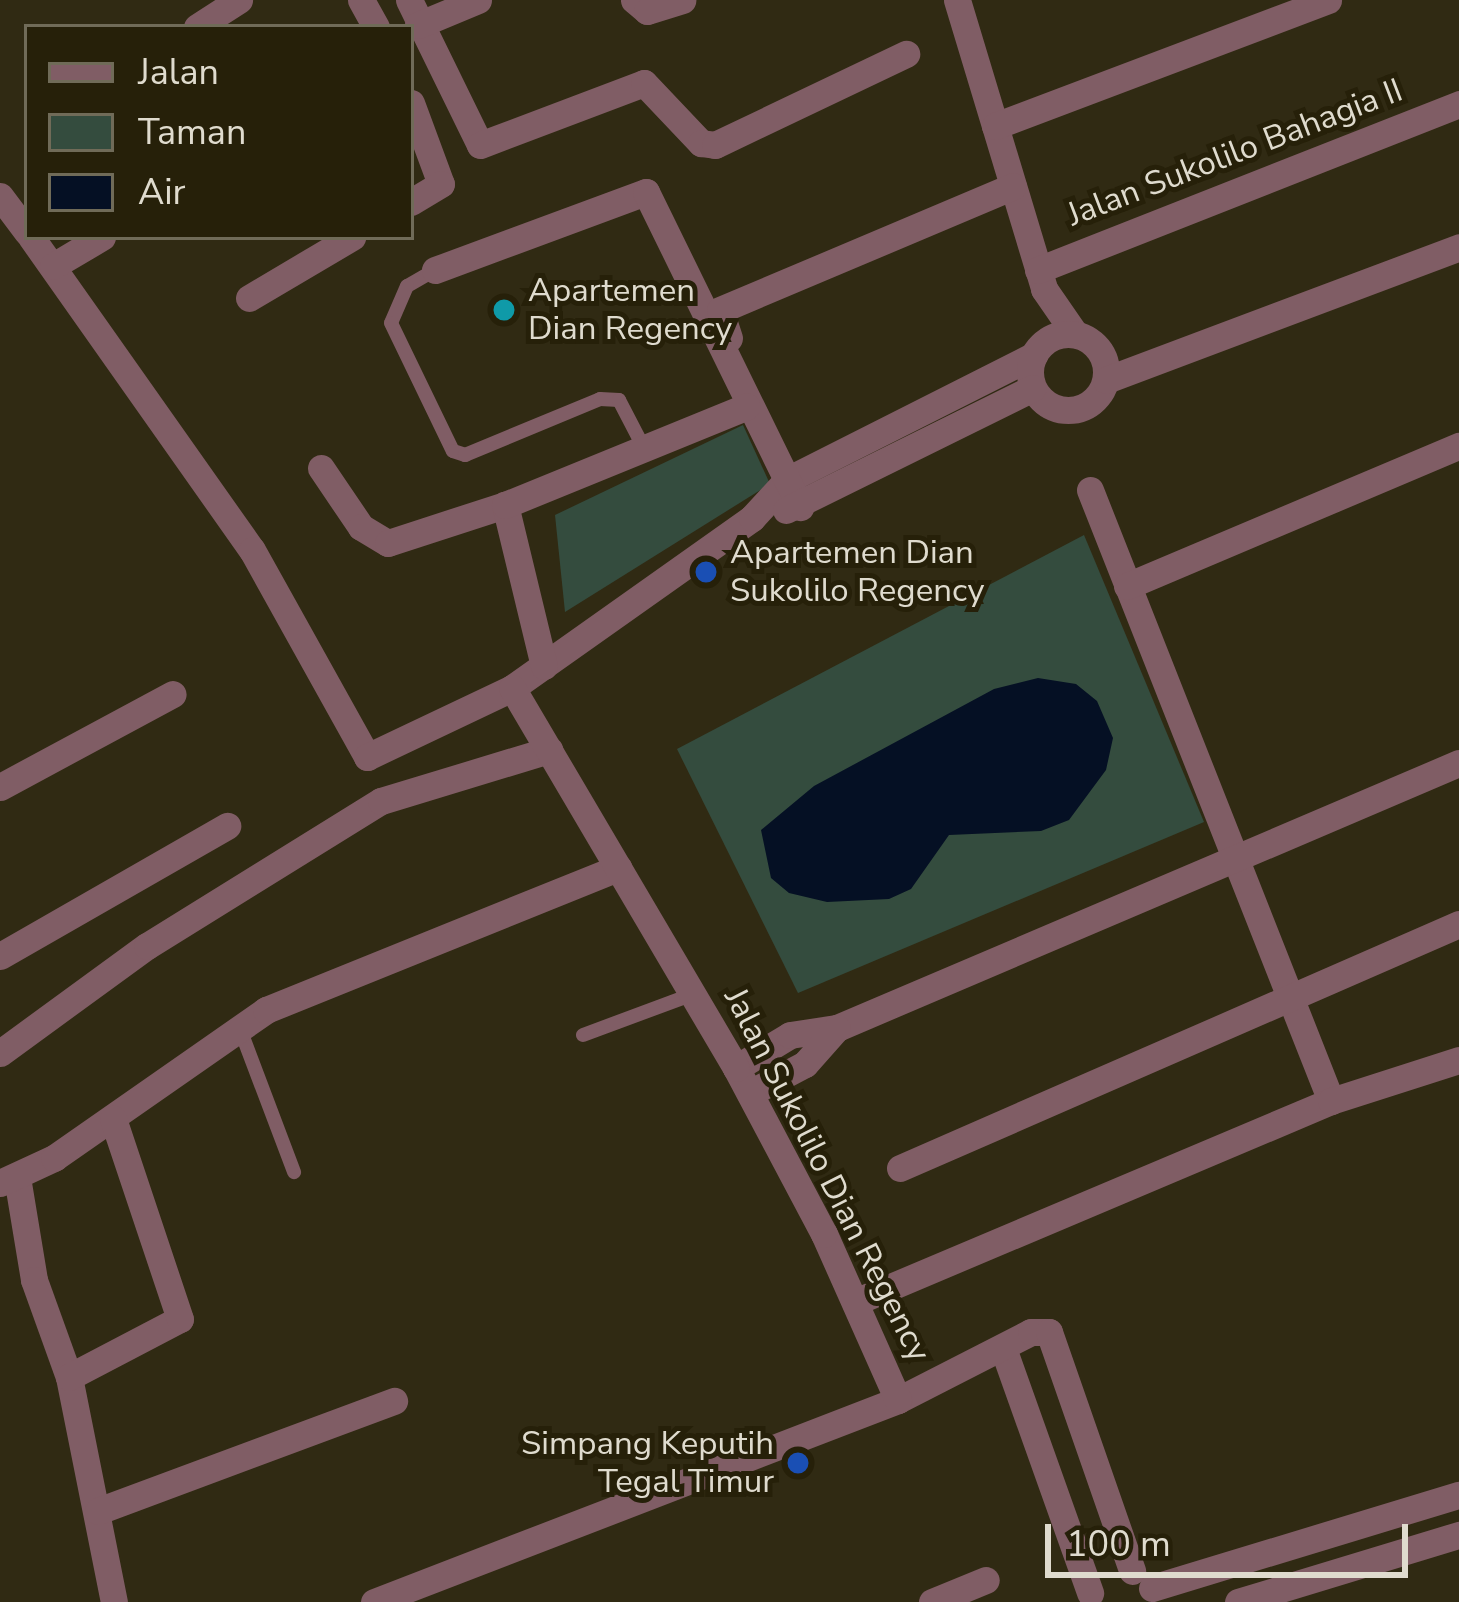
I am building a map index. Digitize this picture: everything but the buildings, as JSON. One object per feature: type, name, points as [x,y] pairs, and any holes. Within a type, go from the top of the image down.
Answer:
[{"type":"street","points":[[201,24],[239,0]]},
{"type":"street","points":[[478,0],[413,12],[479,145],[644,83],[701,143],[715,145],[906,54]]},
{"type":"street","points":[[34,240],[252,550],[366,757],[512,688],[752,518],[787,480],[1045,356],[1100,350],[1106,380],[1100,394],[1072,410],[1042,401],[1045,356],[1041,279],[957,0]]},
{"type":"street","points":[[995,126],[1328,0]]},
{"type":"street","name":"Jalan Sukolilo Bahagia II","points":[[1041,279],[1459,104]]},
{"type":"street","points":[[414,111],[441,184],[414,200]]},
{"type":"street","points":[[741,394],[743,369],[721,310],[1013,186]]},
{"type":"street","points":[[434,270],[644,191],[800,507]]},
{"type":"street","points":[[0,196],[24,227]]},
{"type":"street","points":[[53,266],[97,240]]},
{"type":"street","points":[[249,298],[347,240]]},
{"type":"street","points":[[1106,380],[1459,248]]},
{"type":"street","points":[[1041,279],[1045,356]]},
{"type":"street","points":[[752,518],[800,507],[1045,356]]},
{"type":"street","points":[[321,468],[361,527],[388,543],[505,505],[644,448],[741,394]]},
{"type":"street","points":[[1127,586],[1459,446]]},
{"type":"street","points":[[1090,490],[1331,1101]]},
{"type":"street","points":[[505,505],[544,666]]},
{"type":"street","name":"Jalan Sukolilo Dian Regency","points":[[374,1602],[898,1400],[855,1302],[696,993],[512,688]]},
{"type":"street","points":[[0,787],[173,694]]},
{"type":"street","points":[[0,1053],[147,946],[382,801],[550,749]]},
{"type":"street","points":[[743,1080],[805,1064],[837,1028],[1459,763]]},
{"type":"street","points":[[0,956],[227,826]]},
{"type":"street","points":[[114,1602],[70,1377],[34,1280],[8,1180],[113,1119],[238,1024],[618,868]]},
{"type":"street","points":[[900,1168],[1459,924]]},
{"type":"street","points":[[855,1302],[1331,1101],[1459,1060]]},
{"type":"street","points":[[70,1377],[179,1319],[113,1119]]},
{"type":"street","points":[[898,1400],[1036,1330],[1052,1336],[1146,1587]]},
{"type":"street","points":[[1004,1348],[1089,1597]]},
{"type":"street","points":[[98,1510],[394,1401]]},
{"type":"street","points":[[1089,1597],[1106,1574],[1146,1587],[1459,1495]]},
{"type":"street","points":[[1238,1602],[1459,1535]]},
{"type":"street","points":[[932,1602],[986,1580]]},
{"type":"lane","points":[[434,270],[407,286],[391,323],[453,451],[465,455],[601,400],[619,400],[644,448]]},
{"type":"lane","points":[[583,1035],[696,993]]},
{"type":"lane","points":[[238,1024],[294,1172]]},
{"type":"green space","points":[[743,425],[770,484],[565,612],[555,515]]},
{"type":"green space","points":[[1084,535],[1204,822],[798,993],[677,749]]},
{"type":"water","points":[[1038,678],[1076,684],[1097,701],[1113,738],[1106,770],[1069,820],[1041,831],[949,835],[911,889],[889,899],[827,902],[789,893],[771,878],[761,830],[814,786],[994,689]]},
{"type":"place","name":"Apartemen Dian Regency","points":[[504,310]]},
{"type":"place","name":"Apartemen Dian Sukolilo Regency","points":[[706,572]]},
{"type":"place","name":"Simpang Keputih Tegal Timur","points":[[798,1463]]}]
